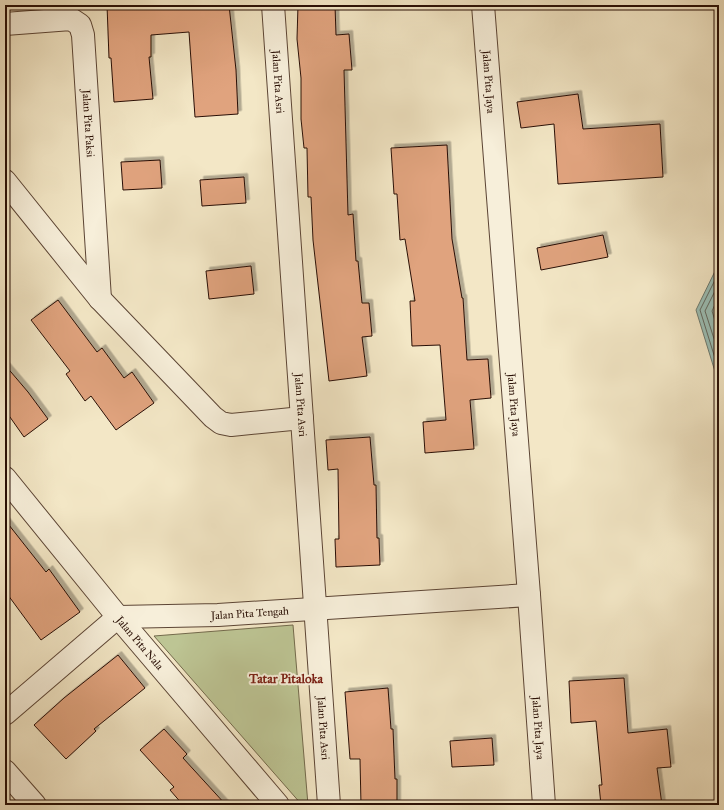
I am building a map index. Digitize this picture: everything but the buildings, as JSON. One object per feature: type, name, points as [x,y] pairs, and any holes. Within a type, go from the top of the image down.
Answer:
[{"type":"street","name":"Jalan Pita Asri","points":[[273,5],[329,805]]},
{"type":"street","name":"Jalan Pita Jaya","points":[[483,5],[544,805]]},
{"type":"street","name":"Jalan Pita Paksi","points":[[5,24],[71,19],[80,25],[83,35],[100,299]]},
{"type":"street","points":[[5,181],[100,299],[213,417],[221,423],[231,425],[302,418]]},
{"type":"street","name":"Jalan Pita Nala","points":[[5,478],[118,617],[278,805]]},
{"type":"street","name":"Jalan Pita Tengah","points":[[118,617],[218,615],[529,595]]},
{"type":"street","points":[[5,714],[118,617]]},
{"type":"street","points":[[5,771],[35,805]]},
{"type":"green space","points":[[293,625],[308,805],[302,805],[154,636]]},
{"type":"water","points":[[719,263],[719,389],[696,310]]},
{"type":"district","name":"Tatar Pitaloka","points":[[286,679]]}]
